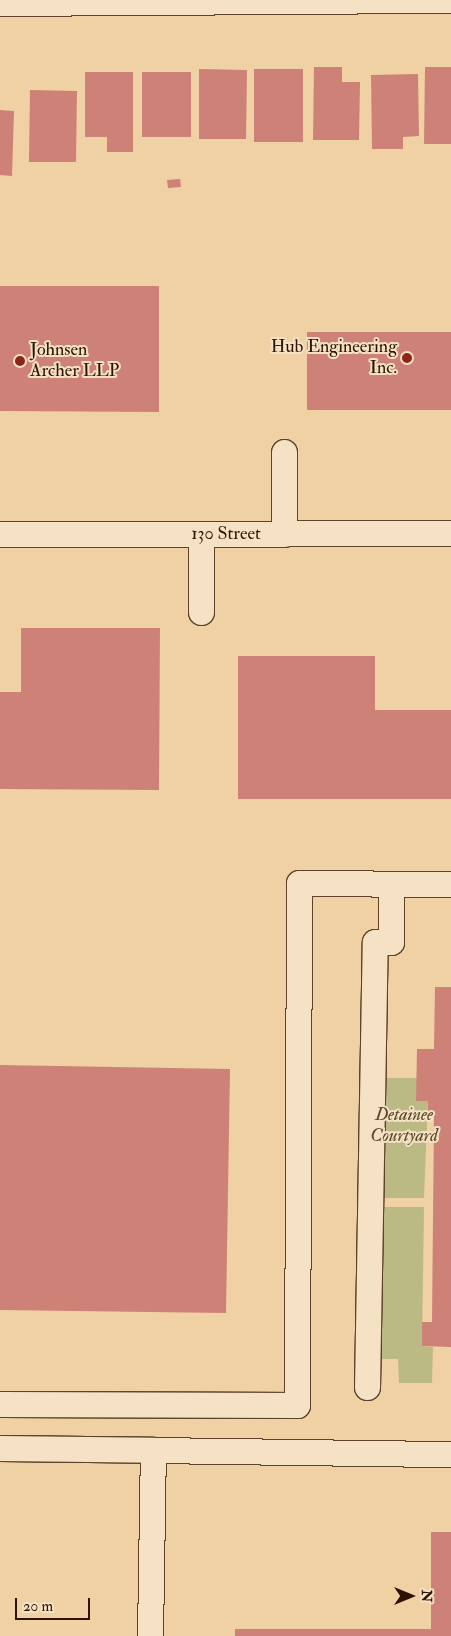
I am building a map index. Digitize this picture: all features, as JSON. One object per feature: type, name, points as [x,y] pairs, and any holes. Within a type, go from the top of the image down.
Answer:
[{"type":"street","points":[[0,3],[451,0]]},
{"type":"street","points":[[284,452],[284,534]]},
{"type":"street","name":"130 Street","points":[[0,534],[451,533]]},
{"type":"street","points":[[201,612],[202,534]]},
{"type":"street","points":[[0,1404],[297,1405],[299,883],[451,884]]},
{"type":"street","points":[[367,1387],[375,942],[391,942],[391,884]]},
{"type":"street","points":[[0,1448],[451,1454]]},
{"type":"street","points":[[150,1636],[153,1450]]},
{"type":"green space","name":"Detainee Courtyard","points":[[383,1078],[417,1078],[428,1101],[424,1198],[382,1198]]},
{"type":"green space","points":[[382,1207],[424,1207],[422,1346],[433,1347],[432,1383],[399,1383],[398,1359],[380,1359]]},
{"type":"building","points":[[314,67],[342,67],[342,82],[360,82],[359,140],[313,140]]},
{"type":"building","points":[[425,67],[451,67],[451,144],[424,144]]},
{"type":"building","points":[[199,69],[247,70],[246,139],[199,139]]},
{"type":"building","points":[[254,69],[303,69],[303,142],[254,142]]},
{"type":"building","points":[[85,72],[133,72],[133,152],[107,152],[107,137],[85,137]]},
{"type":"building","points":[[142,72],[191,72],[191,137],[142,137]]},
{"type":"building","points":[[418,74],[419,136],[403,137],[403,149],[372,149],[371,75]]},
{"type":"building","points":[[30,90],[77,91],[76,162],[29,162]]},
{"type":"building","points":[[0,110],[14,111],[12,176],[0,175]]},
{"type":"building","points":[[180,179],[181,187],[168,188],[167,180]]},
{"type":"building","points":[[0,286],[159,286],[159,412],[0,411]]},
{"type":"building","points":[[307,332],[451,332],[451,410],[307,410]]},
{"type":"building","points":[[21,628],[160,628],[159,790],[0,789],[0,692],[21,692]]},
{"type":"building","points":[[238,656],[375,656],[375,710],[451,710],[451,799],[238,799]]},
{"type":"building","points":[[435,987],[451,987],[451,1347],[422,1346],[422,1322],[432,1322],[434,1115],[428,1115],[428,1101],[416,1101],[417,1049],[434,1049]]},
{"type":"building","points":[[0,1065],[230,1069],[226,1313],[0,1310]]},
{"type":"building","points":[[431,1532],[451,1532],[451,1636],[235,1636],[235,1629],[431,1629]]},
{"type":"place","name":"Hub Engineering Inc.","points":[[407,358]]},
{"type":"place","name":"Johnsen Archer LLP","points":[[20,361]]}]
